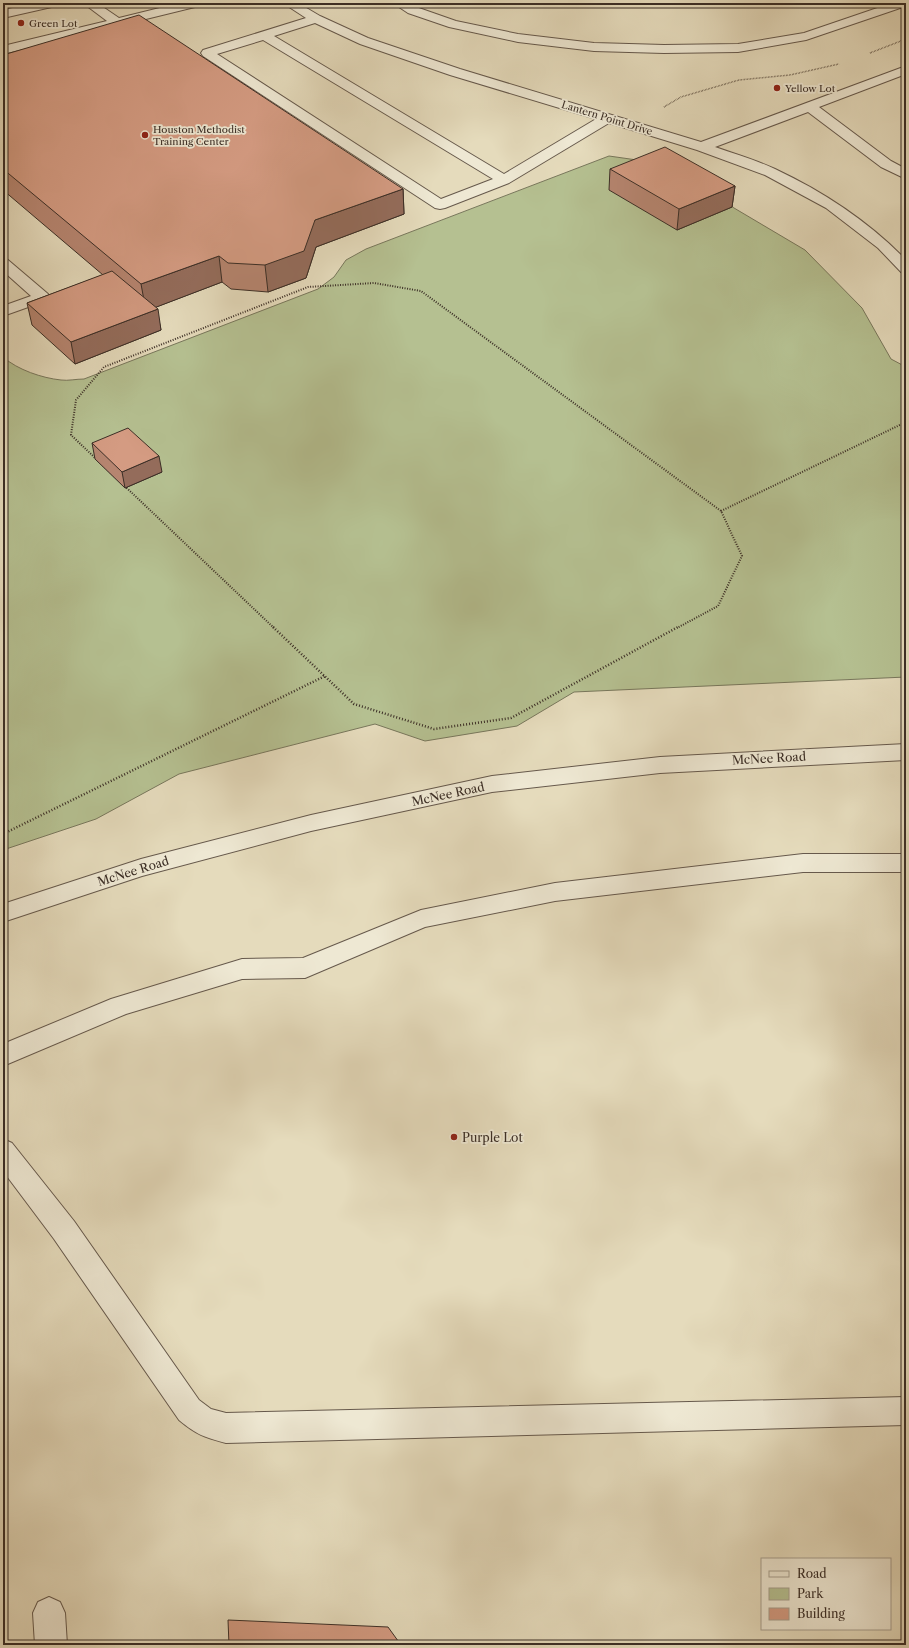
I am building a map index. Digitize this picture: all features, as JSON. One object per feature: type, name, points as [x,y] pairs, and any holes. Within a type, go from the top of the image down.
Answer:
[{"type":"street","points":[[6,11],[52,3]]},
{"type":"street","points":[[89,3],[118,23]]},
{"type":"street","points":[[3,50],[195,3]]},
{"type":"street","name":"Lantern Point Drive","points":[[288,3],[316,19],[364,41],[455,72],[702,146],[770,172],[831,205],[883,245],[906,269]]},
{"type":"street","points":[[399,3],[412,10],[453,24],[518,38],[594,47],[664,49],[738,48],[806,36],[904,3]]},
{"type":"street","points":[[316,19],[207,53],[440,205],[504,180],[608,118]]},
{"type":"street","points":[[264,35],[504,180]]},
{"type":"street","points":[[702,146],[906,70]]},
{"type":"street","points":[[809,106],[886,164],[906,176]]},
{"type":"street","points":[[3,263],[42,297],[3,311]]},
{"type":"street","name":"McNee Road","points":[[3,913],[141,868],[311,823],[492,784],[660,765],[906,752]]},
{"type":"street","points":[[3,1055],[120,1006],[242,969],[305,968],[421,919],[555,892],[803,863],[906,863]]},
{"type":"street","points":[[3,1151],[64,1230],[188,1410],[204,1422],[226,1428],[906,1411]]},
{"type":"street","points":[[49,1613],[51,1645]]},
{"type":"path","points":[[870,53],[906,39]]},
{"type":"path","points":[[662,108],[681,97],[739,80],[790,75],[842,64]]},
{"type":"path","points":[[374,282],[421,291],[721,512],[742,556],[718,606],[511,718],[434,729],[354,704],[71,435],[76,400],[104,367],[308,287],[374,282]]},
{"type":"path","points":[[721,512],[906,422]]},
{"type":"path","points":[[3,834],[324,676]]},
{"type":"green space","points":[[609,156],[658,163],[805,250],[862,308],[891,359],[906,367],[906,677],[574,692],[517,726],[425,741],[375,724],[179,774],[96,819],[3,850],[3,357],[9,362],[30,373],[54,379],[84,379],[318,289],[334,277],[346,260],[366,249]]},
{"type":"building","name":"Houston Methodist Training Center","points":[[139,15],[403,189],[315,220],[304,251],[265,265],[228,263],[219,256],[141,284],[3,169],[3,55]]},
{"type":"building","points":[[665,147],[735,186],[679,209],[610,169]]},
{"type":"building","points":[[112,271],[158,309],[71,342],[27,303]]},
{"type":"building","points":[[128,428],[159,456],[122,472],[92,443]]},
{"type":"building","points":[[228,1620],[388,1627],[401,1645],[229,1645]]},
{"type":"place","name":"Green Lot","points":[[21,23]]},
{"type":"place","name":"Yellow Lot","points":[[777,88]]},
{"type":"place","name":"Houston Methodist Training Center","points":[[145,135]]},
{"type":"place","name":"Purple Lot","points":[[454,1137]]}]
